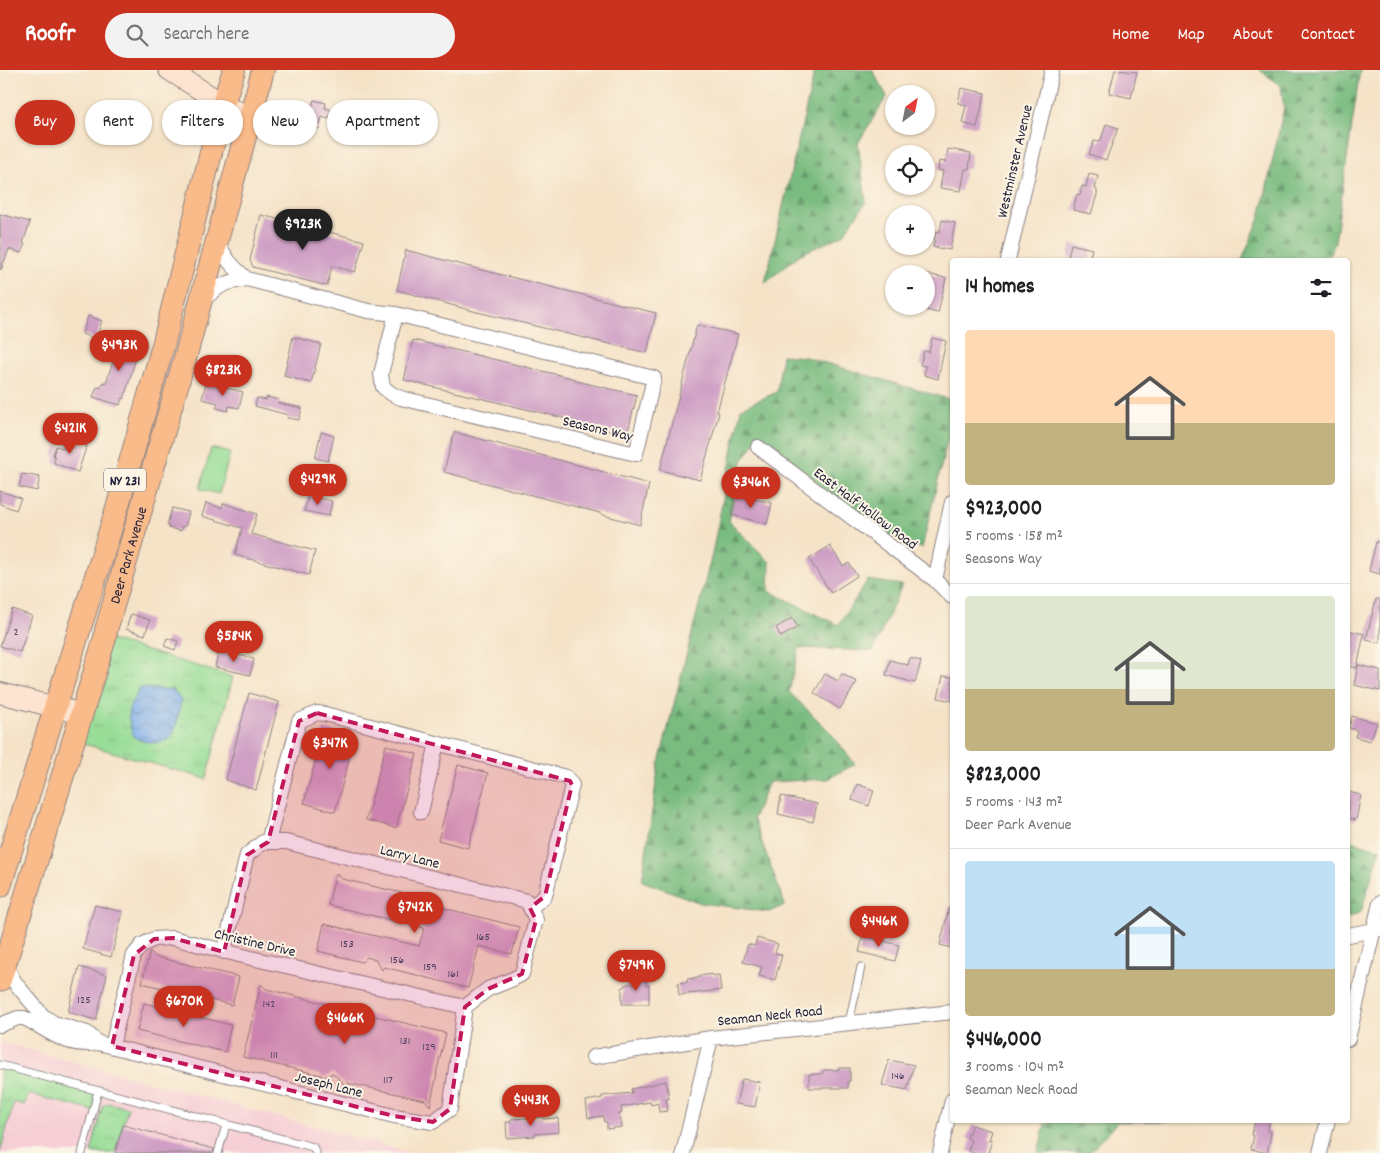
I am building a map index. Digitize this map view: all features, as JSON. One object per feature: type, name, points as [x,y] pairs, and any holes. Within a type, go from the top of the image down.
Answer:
[{"type":"main road","name":"Deer Park Avenue","points":[[224,100],[234,70]]},
{"type":"main road","name":"Deer Park Avenue","points":[[2,972],[106,638],[106,630],[218,240],[263,70]]},
{"type":"main road","name":"Deer Park Avenue","points":[[0,886],[118,505],[164,342],[213,145]]},
{"type":"street","points":[[169,70],[217,100]]},
{"type":"street","name":"Westminster Avenue","points":[[1008,258],[1052,70]]},
{"type":"street","points":[[243,114],[250,117]]},
{"type":"street","points":[[218,240],[233,268],[247,279]]},
{"type":"street","points":[[199,306],[219,286],[229,281],[247,279]]},
{"type":"street","name":"Seasons Way","points":[[247,279],[368,311],[396,314],[654,378],[636,454],[401,398],[392,394],[383,387],[381,374],[396,314]]},
{"type":"street","name":"East Half Hollow Road","points":[[758,446],[935,580],[950,595]]},
{"type":"street","points":[[935,580],[950,511]]},
{"type":"street","points":[[0,693],[54,714]]},
{"type":"street","points":[[0,705],[54,714],[80,721]]},
{"type":"street","points":[[224,952],[247,855],[263,842],[268,842],[299,721],[317,713],[325,714],[566,777],[572,785],[545,896],[530,908],[536,920],[522,974],[513,980],[488,990],[465,1006]]},
{"type":"street","points":[[421,812],[437,743]]},
{"type":"street","name":"Larry Lane","points":[[268,842],[286,842],[508,896],[527,901],[530,908]]},
{"type":"street","points":[[1350,1031],[1377,930],[1380,904]]},
{"type":"street","points":[[1350,935],[1377,930]]},
{"type":"street","name":"Christine Drive","points":[[112,1046],[134,955],[142,945],[154,939],[172,938],[224,952],[465,1006]]},
{"type":"street","points":[[2,972],[16,984],[43,1016],[54,1023],[86,1033],[98,1042]]},
{"type":"street","name":"Joseph Lane","points":[[98,1042],[394,1116],[433,1122],[450,1109],[465,1006]]},
{"type":"street","name":"Seaman Neck Road","points":[[593,1057],[711,1038],[950,1012]]},
{"type":"street","points":[[0,1025],[18,1018],[24,1018],[54,1036],[85,1045],[98,1042]]},
{"type":"street","points":[[682,1153],[711,1038]]},
{"type":"street","points":[[940,1153],[950,1109]]},
{"type":"street","points":[[1320,1153],[1327,1123]]},
{"type":"lane","points":[[849,1023],[861,967]]},
{"type":"lane","points":[[0,1065],[313,1147],[316,1153]]},
{"type":"lane","points":[[82,1153],[98,1091]]},
{"type":"lane","points":[[218,1153],[226,1125]]},
{"type":"highlighted area","points":[[317,713],[570,781],[572,785],[545,896],[530,908],[536,920],[522,974],[488,989],[465,1007],[450,1109],[433,1122],[394,1116],[112,1046],[134,955],[154,939],[173,938],[224,952],[247,855],[268,842],[299,721]]},
{"type":"shaded area","points":[[0,1042],[412,1153],[0,1153]]},
{"type":"green space","points":[[815,70],[872,70],[885,93],[885,99],[858,143],[866,202],[843,235],[799,255],[765,283]]},
{"type":"green space","points":[[1260,70],[1360,70],[1335,242],[1328,258],[1243,258],[1260,218],[1284,108],[1281,86]]},
{"type":"green space","points":[[782,355],[805,357],[950,399],[950,429],[922,548],[899,541],[756,441],[742,461],[729,521],[770,562],[769,591],[838,625],[868,580],[902,585],[873,651],[799,648],[789,692],[830,732],[855,764],[828,779],[769,782],[753,818],[785,905],[769,912],[701,903],[642,881],[659,763],[712,554],[741,408],[777,392]]},
{"type":"green space","points":[[211,448],[230,453],[219,494],[200,489]]},
{"type":"green space","points":[[105,638],[233,677],[206,779],[74,741]]},
{"type":"green space","points":[[1350,841],[1380,849],[1361,912],[1350,917]]},
{"type":"green space","points":[[0,1065],[98,1093],[94,1111],[29,1094],[24,1105],[14,1102],[0,1153]]},
{"type":"green space","points":[[106,1103],[128,1107],[115,1153],[91,1153],[102,1107]]},
{"type":"green space","points":[[1045,1123],[1116,1123],[1089,1153],[1038,1153]]},
{"type":"water","points":[[141,688],[173,690],[181,700],[174,731],[167,740],[156,743],[144,741],[133,736],[128,716],[132,701]]},
{"type":"building","points":[[1115,70],[1137,72],[1131,98],[1109,93]]},
{"type":"building","points":[[961,88],[985,93],[977,127],[962,123],[966,105],[958,103]]},
{"type":"building","points":[[317,101],[326,103],[325,108],[327,109],[327,118],[322,117],[319,129],[317,128]]},
{"type":"building","points":[[1106,124],[1118,128],[1106,160],[1089,154],[1094,141],[1099,142],[1101,140]]},
{"type":"building","points":[[948,149],[971,153],[969,169],[965,169],[961,191],[940,188],[943,171],[938,170],[939,161],[946,162]]},
{"type":"building","points":[[1089,174],[1098,176],[1095,189],[1097,190],[1097,195],[1091,214],[1073,210],[1077,194],[1080,195],[1082,186],[1086,187]]},
{"type":"building","points":[[0,214],[30,222],[21,253],[9,249],[1,270]]},
{"type":"building","points":[[261,215],[364,241],[355,272],[332,266],[327,286],[253,267],[250,260]]},
{"type":"building","points":[[942,220],[955,223],[950,250],[935,247],[936,231],[940,232]]},
{"type":"building","points":[[1071,244],[1092,249],[1090,258],[1068,257]]},
{"type":"building","points":[[406,250],[656,313],[647,353],[473,311],[397,290]]},
{"type":"building","points":[[935,276],[946,278],[938,313],[935,312]]},
{"type":"building","points":[[88,316],[102,321],[96,339],[82,334]]},
{"type":"building","points":[[697,325],[738,334],[717,412],[719,413],[700,480],[660,470]]},
{"type":"building","points":[[293,337],[321,344],[311,383],[284,376]]},
{"type":"building","points":[[115,338],[140,344],[124,399],[122,398],[120,405],[93,397],[97,387],[101,388],[103,382],[106,383],[116,352],[111,351]]},
{"type":"building","points":[[932,338],[946,341],[938,379],[924,375],[926,366],[920,365],[924,351],[929,352]]},
{"type":"building","points":[[413,340],[637,395],[627,435],[404,380]]},
{"type":"building","points":[[206,383],[243,392],[239,408],[229,406],[228,411],[216,408],[218,403],[202,399]]},
{"type":"building","points":[[267,397],[279,400],[278,403],[302,408],[299,420],[287,418],[288,415],[255,406],[257,398],[266,400]]},
{"type":"building","points":[[321,432],[334,436],[328,461],[315,458]]},
{"type":"building","points":[[454,432],[649,484],[640,525],[444,472]]},
{"type":"building","points":[[69,439],[87,445],[78,472],[54,463],[55,457],[53,455],[56,446],[65,449]]},
{"type":"building","points":[[22,474],[40,477],[37,491],[19,487]]},
{"type":"building","points":[[0,491],[21,498],[16,510],[0,504]]},
{"type":"building","points":[[735,495],[772,503],[767,524],[731,515]]},
{"type":"building","points":[[308,496],[332,501],[329,516],[304,511]]},
{"type":"building","points":[[206,503],[222,508],[223,503],[257,514],[251,534],[315,551],[309,575],[235,555],[242,528],[202,516]]},
{"type":"building","points":[[172,508],[189,512],[185,527],[182,526],[181,531],[169,528],[167,525]]},
{"type":"building","points":[[1376,542],[1380,542],[1380,574],[1369,571]]},
{"type":"building","points":[[830,546],[843,566],[849,563],[857,576],[831,593],[809,559]]},
{"type":"building","points":[[1376,599],[1380,599],[1380,643],[1366,640]]},
{"type":"building","points":[[12,609],[32,616],[20,652],[0,646]]},
{"type":"building","points":[[131,614],[150,620],[145,635],[126,629]]},
{"type":"building","points":[[792,618],[798,627],[781,637],[776,628]]},
{"type":"building","points":[[1350,630],[1364,634],[1357,668],[1350,666]]},
{"type":"building","points":[[167,638],[178,641],[175,650],[164,646]]},
{"type":"building","points":[[219,650],[254,659],[250,675],[215,667]]},
{"type":"building","points":[[910,658],[921,661],[915,683],[886,675],[890,660],[908,665]]},
{"type":"building","points":[[1358,665],[1380,670],[1380,691],[1354,685]]},
{"type":"building","points":[[825,674],[838,681],[842,674],[857,682],[840,709],[814,693]]},
{"type":"building","points":[[943,676],[950,677],[950,701],[938,698]]},
{"type":"building","points":[[249,693],[279,702],[256,790],[226,780]]},
{"type":"building","points":[[1352,716],[1377,723],[1370,741],[1355,737],[1357,730],[1350,728]]},
{"type":"building","points":[[324,729],[355,737],[335,812],[304,803]]},
{"type":"building","points":[[386,745],[417,754],[396,828],[366,820]]},
{"type":"building","points":[[458,765],[488,773],[468,848],[438,840]]},
{"type":"building","points":[[857,784],[874,790],[869,806],[852,800]]},
{"type":"building","points":[[1350,792],[1361,795],[1356,820],[1350,818]]},
{"type":"building","points":[[781,796],[817,804],[813,822],[778,814]]},
{"type":"building","points":[[336,873],[342,879],[419,897],[421,894],[428,902],[436,906],[519,927],[512,954],[479,946],[468,988],[384,967],[382,970],[376,960],[367,957],[362,962],[318,951],[324,924],[419,946],[424,928],[328,905]]},
{"type":"building","points":[[95,905],[123,912],[111,957],[83,949]]},
{"type":"building","points":[[949,907],[950,907],[950,948],[940,945]]},
{"type":"building","points":[[863,936],[899,945],[895,961],[859,952]]},
{"type":"building","points":[[757,938],[778,944],[775,953],[782,955],[775,980],[759,976],[762,967],[743,962],[748,944],[755,946]]},
{"type":"building","points":[[150,951],[156,957],[239,977],[232,1005],[142,983]]},
{"type":"building","points":[[79,967],[107,975],[96,1020],[68,1012]]},
{"type":"building","points":[[712,974],[712,976],[719,975],[721,990],[679,995],[678,983],[688,982],[687,979]]},
{"type":"building","points":[[635,977],[646,977],[646,985],[649,985],[649,1004],[622,1004],[622,988],[626,984],[635,984]]},
{"type":"building","points":[[261,984],[266,989],[344,1008],[346,1005],[352,1012],[357,1009],[363,1013],[446,1033],[430,1106],[425,1100],[347,1083],[345,1085],[333,1073],[323,1078],[321,1075],[243,1057]]},
{"type":"building","points":[[144,1003],[231,1025],[225,1052],[137,1031]]},
{"type":"building","points":[[889,1060],[914,1065],[907,1090],[882,1085]]},
{"type":"building","points":[[838,1068],[850,1068],[848,1088],[809,1088],[809,1074],[822,1074],[824,1070],[838,1070]]},
{"type":"building","points":[[742,1079],[760,1082],[755,1107],[736,1104]]},
{"type":"building","points":[[666,1081],[669,1099],[666,1099],[668,1111],[659,1112],[658,1103],[651,1105],[650,1102],[621,1107],[622,1113],[619,1114],[622,1127],[607,1129],[607,1122],[604,1122],[603,1116],[588,1118],[586,1101],[602,1098],[602,1096],[632,1093],[631,1089]]},
{"type":"building","points":[[542,1117],[543,1119],[558,1118],[559,1132],[507,1138],[506,1122],[511,1122],[511,1119]]},
{"type":"building","points":[[1254,1123],[1269,1123],[1267,1131],[1271,1132],[1267,1153],[1251,1149],[1254,1136],[1252,1135]]},
{"type":"building","points":[[123,1125],[214,1149],[213,1153],[115,1153]]},
{"type":"building","points":[[972,1125],[992,1131],[989,1140],[992,1140],[988,1153],[968,1151],[971,1140],[967,1138]]}]
